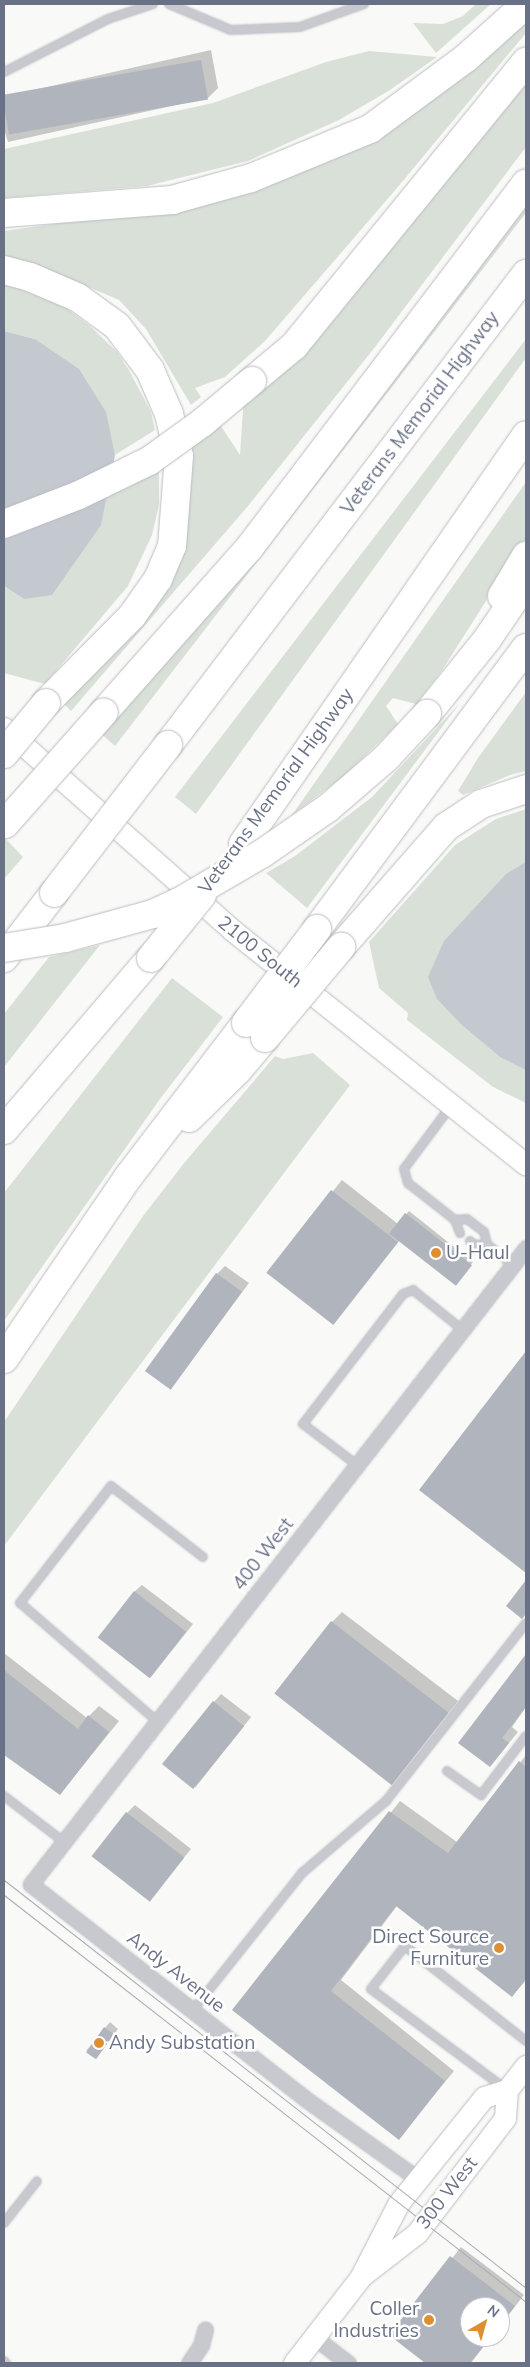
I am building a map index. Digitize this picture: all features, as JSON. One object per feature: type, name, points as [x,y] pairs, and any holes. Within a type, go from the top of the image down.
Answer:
[{"type":"highway","points":[[4,213],[172,200],[252,178],[370,129],[466,58],[526,4]]},
{"type":"highway","points":[[4,524],[79,495],[149,461],[203,422],[294,346],[526,62]]},
{"type":"highway","points":[[4,825],[250,547],[526,184]]},
{"type":"highway","points":[[4,270],[30,277],[77,297],[117,326],[150,370],[169,414],[179,456],[172,546],[158,579],[132,616],[46,703],[4,754]]},
{"type":"highway","name":"Veterans Memorial Highway","points":[[4,958],[168,746],[526,274]]},
{"type":"highway","name":"Veterans Memorial Highway","points":[[4,1130],[151,958],[242,844],[526,435]]},
{"type":"highway","points":[[446,690],[526,556]]},
{"type":"highway","points":[[4,948],[65,938],[153,914],[206,887],[277,844],[328,808],[381,762],[427,714],[488,638],[526,582]]},
{"type":"highway","points":[[4,1359],[129,1176],[238,1070],[255,1030],[317,929],[526,648]]},
{"type":"highway","points":[[255,1030],[341,947],[446,827],[481,804],[526,789]]},
{"type":"highway","points":[[4,948],[54,893]]},
{"type":"main road","name":"2100 South","points":[[4,728],[232,930],[526,1165]]},
{"type":"main road","points":[[507,2090],[526,2066]]},
{"type":"main road","name":"300 West","points":[[294,2363],[360,2278],[392,2212],[484,2097],[507,2090],[505,2118],[417,2233],[360,2278]]},
{"type":"street","name":"400 West","points":[[31,1884],[526,1248]]},
{"type":"street","name":"Andy Avenue","points":[[31,1884],[308,2100],[418,2179]]},
{"type":"street","points":[[189,2363],[201,2345],[205,2330]]},
{"type":"street","points":[[314,2337],[348,2363]]},
{"type":"lane","points":[[4,72],[108,20],[153,4]]},
{"type":"lane","points":[[169,4],[231,30],[300,27],[364,4]]},
{"type":"lane","points":[[451,1105],[404,1169],[408,1183],[455,1220],[460,1233]]},
{"type":"lane","points":[[455,1220],[467,1218],[484,1232],[487,1244],[513,1265]]},
{"type":"lane","points":[[470,1241],[475,1245],[487,1244]]},
{"type":"lane","points":[[357,1465],[303,1424],[397,1301],[408,1290],[412,1290],[463,1330]]},
{"type":"lane","points":[[158,1722],[20,1603],[111,1486],[203,1557]]},
{"type":"lane","points":[[193,2010],[302,1873],[386,1801],[526,1623]]},
{"type":"lane","points":[[447,1771],[481,1795],[526,1736]]},
{"type":"lane","points":[[4,1796],[64,1842]]},
{"type":"lane","points":[[507,2090],[371,1989],[405,1946],[526,2041]]},
{"type":"lane","points":[[4,2223],[38,2180]]},
{"type":"shaded area","points":[[476,4],[491,4],[436,53],[413,23],[443,24],[463,16]]},
{"type":"shaded area","points":[[526,7],[526,33],[397,188],[265,341],[225,377],[195,388],[201,397],[191,405],[146,329],[119,300],[51,271],[4,256],[4,231],[117,215],[278,179]]},
{"type":"shaded area","points":[[369,51],[437,57],[390,90],[339,120],[248,161],[147,186],[4,198],[4,149],[213,103],[326,62]]},
{"type":"shaded area","points":[[526,67],[526,147],[375,347],[248,506],[71,711],[63,703],[121,635],[186,485],[195,433],[215,417],[240,455],[244,393]]},
{"type":"shaded area","points":[[526,203],[526,213],[115,746],[98,731]]},
{"type":"shaded area","points":[[4,283],[65,307],[90,326],[117,352],[151,412],[155,430],[115,455],[105,412],[35,339],[4,331]]},
{"type":"shaded area","points":[[4,331],[35,339],[79,369],[106,412],[115,455],[101,525],[52,595],[24,599],[4,586]]},
{"type":"shaded area","points":[[526,339],[526,358],[196,814],[175,797]]},
{"type":"shaded area","points":[[159,458],[159,505],[152,535],[128,586],[45,684],[4,673],[4,586],[24,599],[109,487]]},
{"type":"shaded area","points":[[526,482],[526,538],[441,672],[416,704],[393,698],[386,706],[398,724],[345,775],[292,815]]},
{"type":"shaded area","points":[[526,692],[526,771],[510,775],[463,795],[458,791],[478,758]]},
{"type":"shaded area","points":[[460,703],[307,908],[266,873],[295,856],[372,797]]},
{"type":"shaded area","points":[[526,809],[526,1103],[493,1087],[407,1020],[408,1013],[379,988],[369,942],[455,845],[496,819]]},
{"type":"shaded area","points":[[4,837],[23,857],[4,879]]},
{"type":"shaded area","points":[[526,862],[526,1070],[500,1057],[462,1025],[437,999],[428,977],[444,941],[506,874]]},
{"type":"shaded area","points":[[100,945],[4,1067],[4,1014],[49,957]]},
{"type":"shaded area","points":[[172,978],[223,1017],[160,1099],[4,1321],[4,1193]]},
{"type":"shaded area","points":[[313,1053],[350,1085],[4,1546],[4,1422],[143,1216],[185,1162],[275,1056],[283,1059]]},
{"type":"building","points":[[201,60],[208,99],[9,134],[4,95]]},
{"type":"building","points":[[331,1190],[398,1242],[333,1325],[266,1273]]},
{"type":"building","name":"U-Haul","points":[[405,1213],[472,1265],[456,1286],[389,1233]]},
{"type":"building","points":[[216,1273],[242,1292],[171,1390],[145,1371]]},
{"type":"building","points":[[526,1351],[526,1573],[419,1490]]},
{"type":"building","points":[[526,1580],[526,1614],[522,1619],[506,1606]]},
{"type":"building","points":[[134,1591],[186,1632],[150,1678],[98,1637]]},
{"type":"building","points":[[331,1621],[448,1713],[392,1785],[274,1693]]},
{"type":"building","points":[[526,1654],[526,1707],[502,1738],[509,1743],[490,1767],[458,1743]]},
{"type":"building","points":[[4,1670],[78,1729],[88,1715],[109,1732],[60,1795],[4,1755]]},
{"type":"building","points":[[213,1701],[244,1726],[193,1789],[162,1764]]},
{"type":"building","points":[[519,1761],[526,1767],[526,1979],[512,1997],[396,1906],[331,1991],[445,2081],[399,2140],[232,2010],[389,1811],[448,1853]]},
{"type":"building","points":[[126,1812],[184,1858],[150,1902],[92,1856]]},
{"type":"building","name":"Andy Substation","points":[[104,2027],[114,2034],[96,2059],[86,2052]]},
{"type":"building","points":[[450,2256],[503,2297],[460,2297],[460,2347],[483,2347],[470,2363],[425,2363],[389,2335]]},
{"type":"building","points":[[510,2302],[515,2306],[510,2312]]},
{"type":"tram line","points":[[4,1880],[526,2288]]},
{"type":"tram line","points":[[4,1895],[526,2302]]},
{"type":"place","name":"U-Haul","points":[[436,1253]]},
{"type":"place","name":"Direct Source Furniture","points":[[499,1948]]},
{"type":"place","name":"Andy Substation","points":[[99,2043]]},
{"type":"place","name":"Coller Industries","points":[[429,2320]]}]
